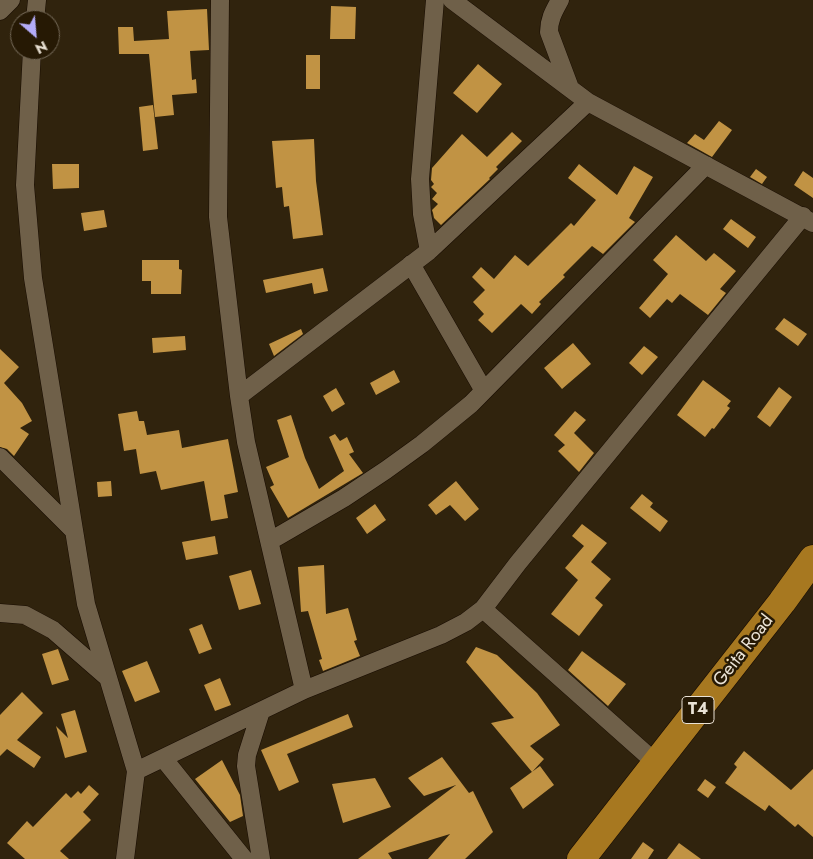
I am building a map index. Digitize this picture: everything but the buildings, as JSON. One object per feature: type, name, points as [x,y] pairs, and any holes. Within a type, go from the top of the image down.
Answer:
[{"type":"highway","name":"Geita Road","points":[[581,859],[782,602],[813,559]]},
{"type":"street","points":[[0,11],[11,0]]},
{"type":"street","points":[[220,0],[218,217],[239,396],[246,442],[304,690]]},
{"type":"street","points":[[429,251],[422,214],[420,178],[435,0]]},
{"type":"street","points":[[136,771],[304,690],[442,635],[466,622],[483,609],[518,563],[808,220],[588,102],[452,0]]},
{"type":"street","points":[[560,0],[553,12],[549,24],[549,32],[570,88]]},
{"type":"street","points":[[32,60],[26,185],[33,278],[86,604],[136,771],[125,859]]},
{"type":"street","points":[[239,396],[429,251],[588,102]]},
{"type":"street","points":[[270,541],[344,498],[386,470],[422,444],[484,391],[706,165]]},
{"type":"street","points":[[411,264],[484,391]]},
{"type":"street","points":[[0,457],[73,530]]},
{"type":"street","points":[[483,609],[656,763]]},
{"type":"street","points":[[0,613],[25,615],[53,630],[107,678]]},
{"type":"street","points":[[261,710],[247,755],[246,766],[261,859]]},
{"type":"street","points":[[163,758],[244,859]]}]
